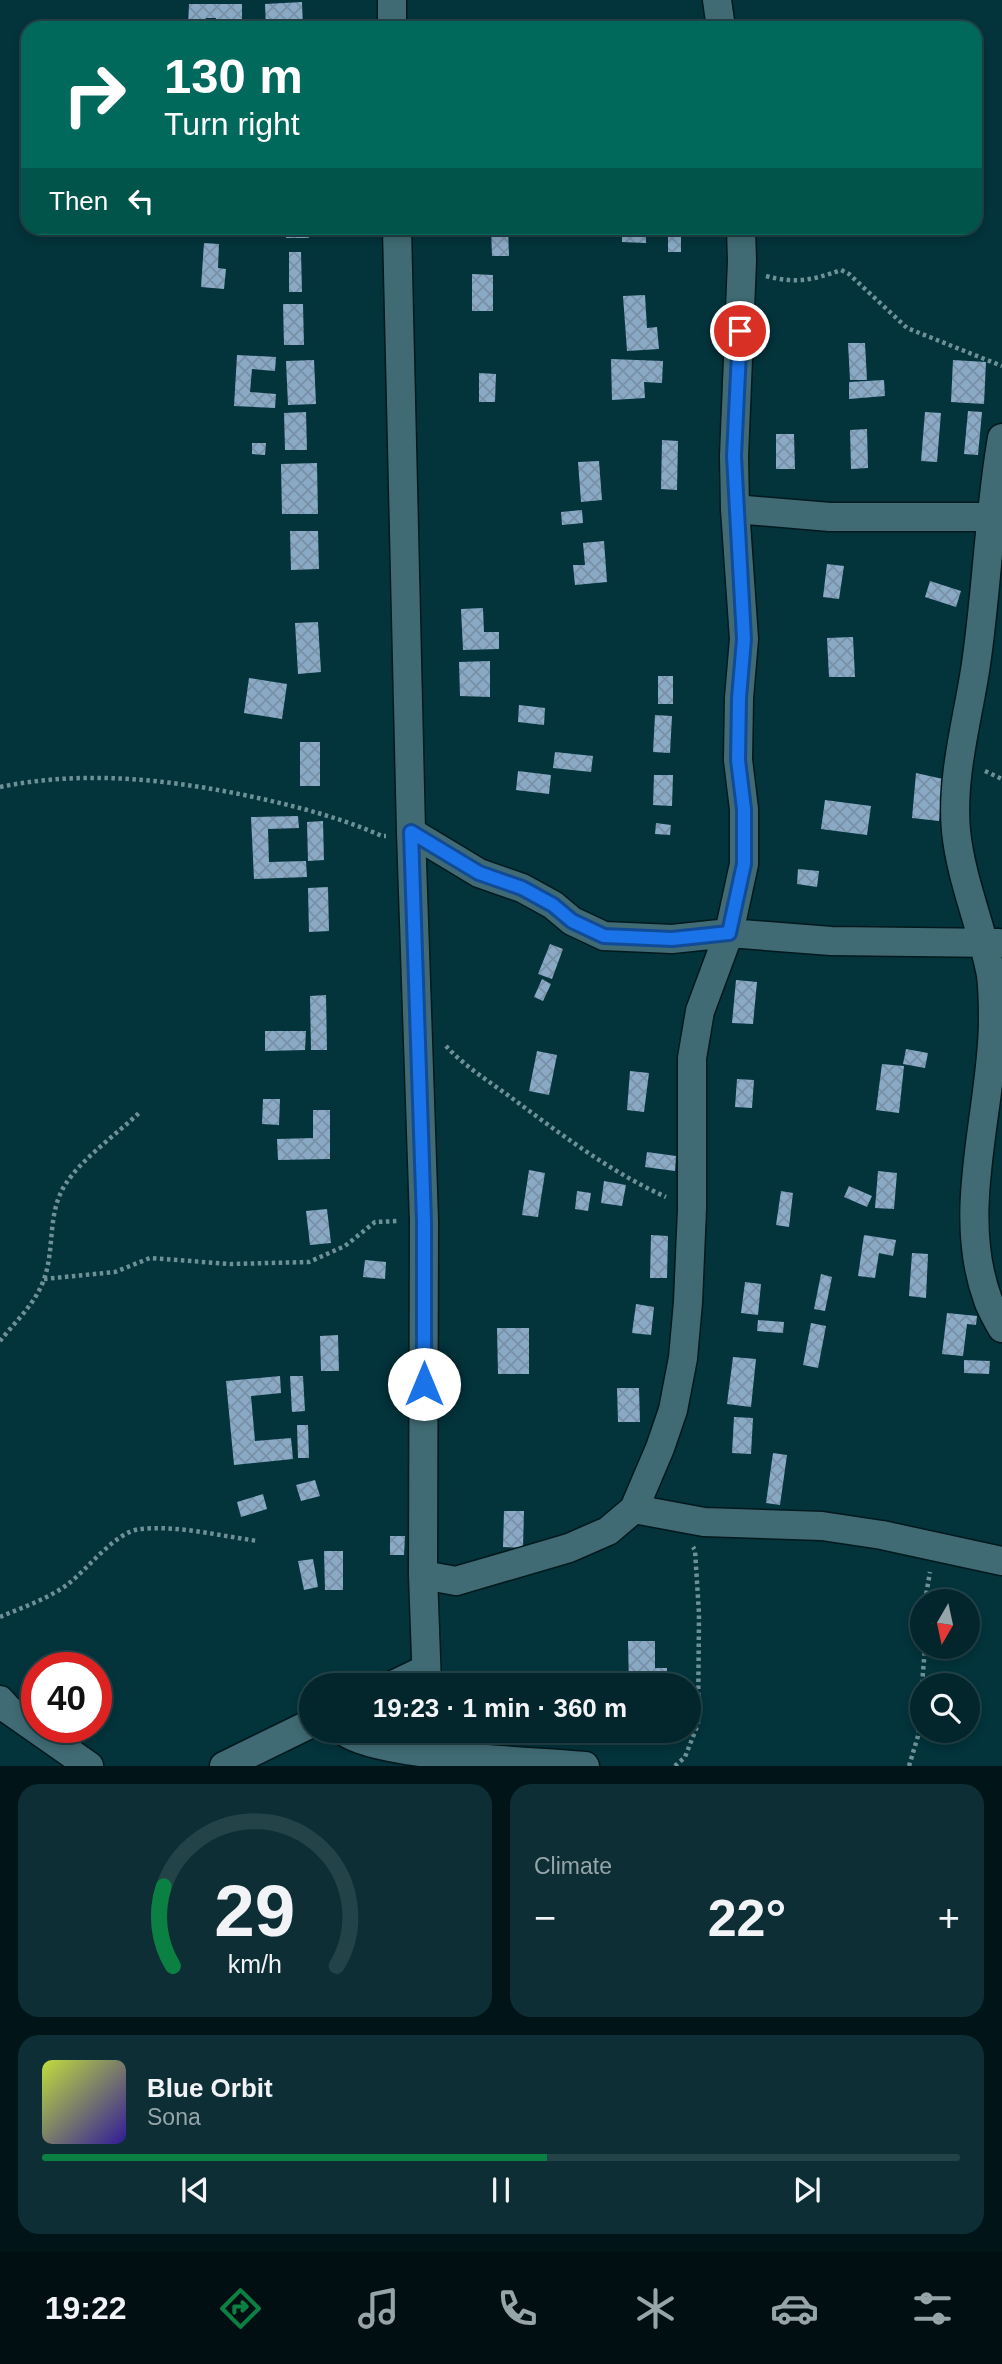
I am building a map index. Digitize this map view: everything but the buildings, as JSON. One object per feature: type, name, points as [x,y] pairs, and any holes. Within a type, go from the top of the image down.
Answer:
[{"type":"street","points":[[392,0],[392,21]]},
{"type":"street","points":[[717,0],[720,21]]},
{"type":"street","points":[[397,235],[411,832],[424,1222],[423,1575],[426,1673]]},
{"type":"street","points":[[423,1575],[456,1581],[569,1548],[608,1531],[635,1509],[673,1410],[683,1359],[692,1209],[692,1058],[700,1011],[729,933],[744,864],[744,809],[738,760],[744,639],[734,456],[741,235]]},
{"type":"street","points":[[1002,438],[990,517],[976,664],[958,759],[956,831],[992,942],[993,1024],[987,1106],[979,1153],[974,1215],[977,1255],[988,1300],[1002,1328]]},
{"type":"street","points":[[735,509],[830,517],[990,517]]},
{"type":"street","points":[[411,832],[479,873],[522,888],[553,905],[572,921],[604,936],[672,939],[729,933],[831,941],[992,942]]},
{"type":"street","points":[[635,1509],[717,1523],[822,1526],[881,1535],[1002,1561]]},
{"type":"street","points":[[0,1700],[9,1710],[89,1766]]},
{"type":"street","points":[[224,1766],[299,1729]]},
{"type":"street","points":[[374,1743],[585,1766]]},
{"type":"path","points":[[742,261],[763,275],[799,281],[815,280],[841,270],[849,274],[907,328],[1002,366]]},
{"type":"path","points":[[0,787],[44,779],[141,779],[199,785],[310,810],[382,836],[411,832]]},
{"type":"path","points":[[419,1016],[451,1051],[527,1109],[652,1191],[692,1209]]},
{"type":"path","points":[[0,1341],[30,1305],[44,1279],[55,1208],[65,1185],[77,1170],[139,1113]]},
{"type":"path","points":[[44,1279],[115,1272],[150,1258],[230,1265],[309,1262],[345,1246],[375,1222],[424,1222]]},
{"type":"path","points":[[674,1517],[695,1550],[700,1675],[698,1724],[685,1757],[675,1766]]},
{"type":"path","points":[[0,1617],[47,1597],[68,1584],[122,1535],[138,1529],[183,1531],[258,1541]]},
{"type":"path","points":[[909,1766],[918,1736],[924,1659]]},
{"type":"route","points":[[424,1384],[424,1222],[411,832],[479,873],[522,888],[553,905],[572,921],[604,936],[672,939],[729,933],[744,864],[744,809],[738,760],[744,639],[734,456],[740,331]]}]
